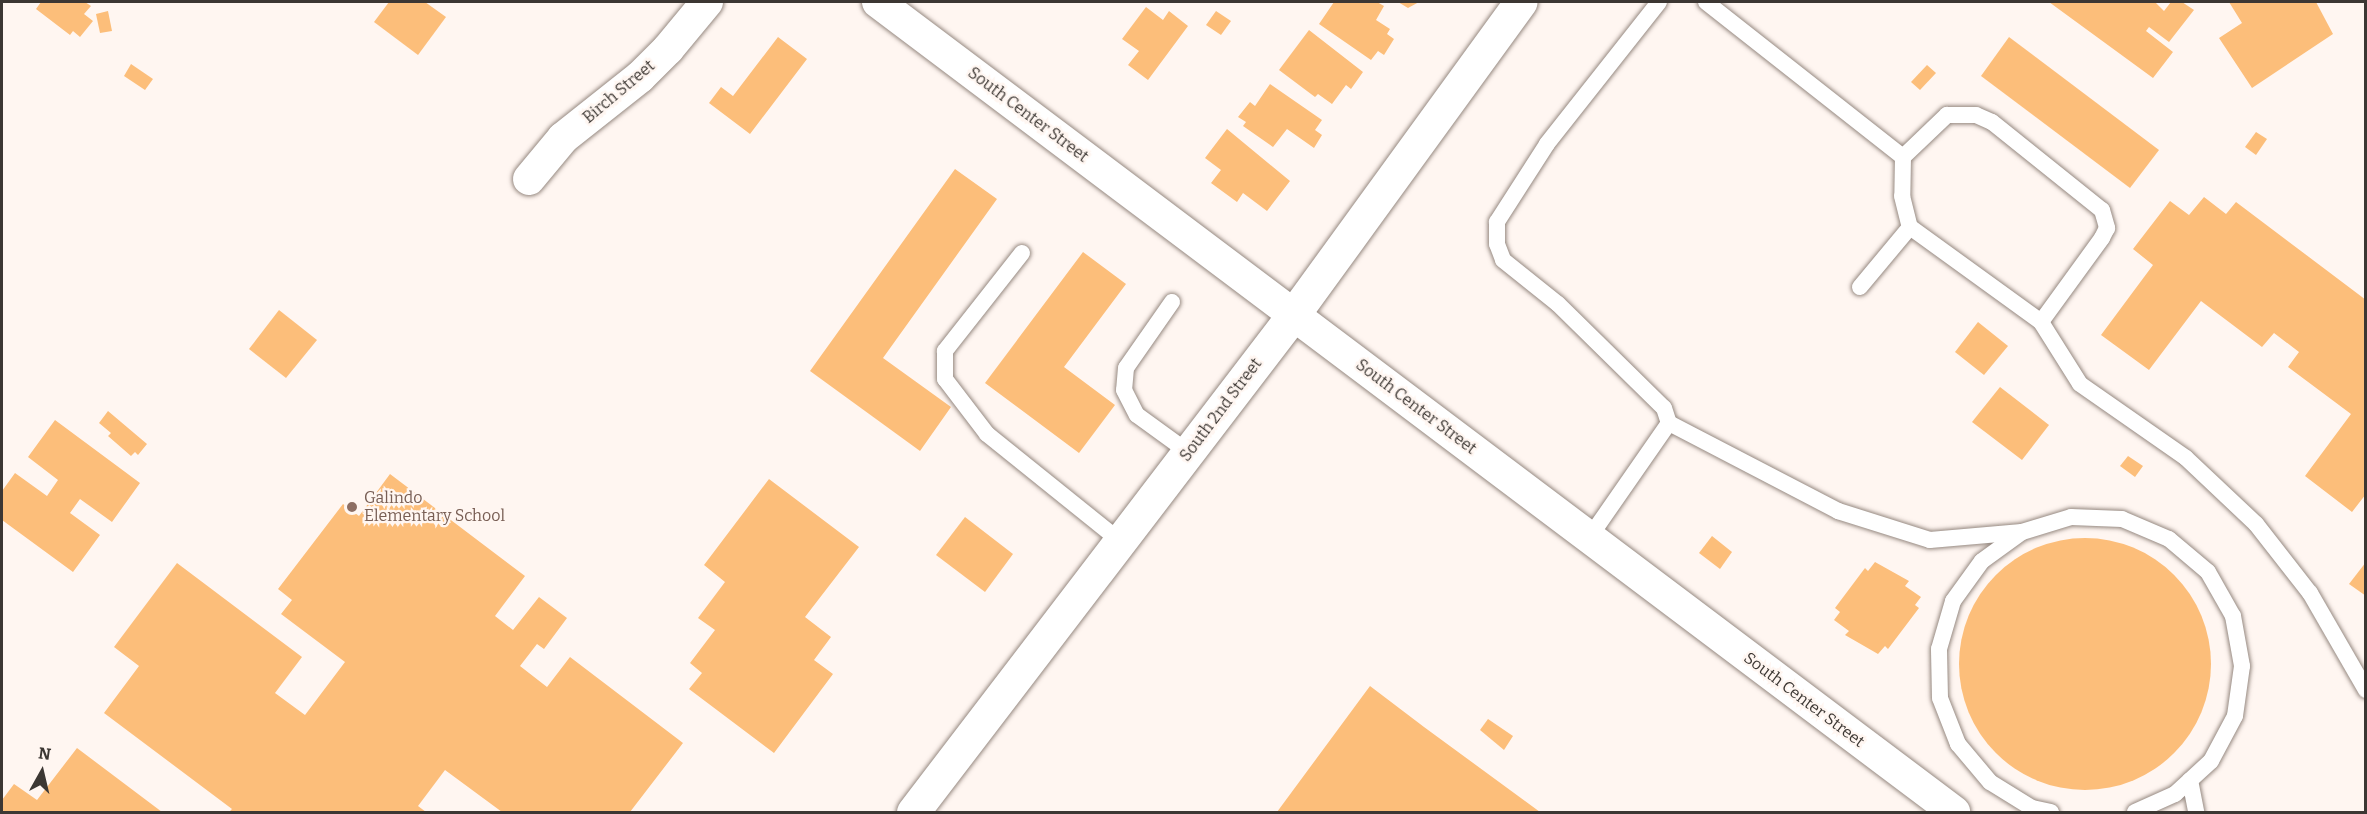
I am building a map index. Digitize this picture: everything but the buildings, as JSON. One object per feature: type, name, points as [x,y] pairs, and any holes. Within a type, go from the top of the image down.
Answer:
[{"type":"street","name":"Birch Street","points":[[529,179],[563,138],[640,77],[668,49],[707,2]]},
{"type":"street","name":"South Center Street","points":[[878,2],[1954,813]]},
{"type":"street","name":"South 2nd Street","points":[[913,813],[1293,315],[1520,2]]},
{"type":"lane","points":[[1659,2],[1546,144],[1497,222],[1497,244],[1503,260],[1558,304],[1664,408],[1669,423],[1838,511],[1930,540],[2022,532],[2071,517],[2122,519],[2169,539],[2208,572],[2233,616],[2242,666],[2235,716],[2211,761],[2175,794],[2135,813]]},
{"type":"lane","points":[[1706,2],[1903,157]]},
{"type":"lane","points":[[2041,322],[2102,238],[2107,228],[2102,210],[1992,122],[1976,114],[1947,115],[1903,157],[1902,196],[1910,227],[2041,322],[2080,384],[2186,458],[2256,524],[2310,593],[2366,690]]},
{"type":"lane","points":[[1860,287],[1910,227]]},
{"type":"lane","points":[[1022,253],[945,351],[945,378],[987,434],[1120,541]]},
{"type":"lane","points":[[1172,302],[1126,368],[1124,390],[1137,415],[1188,452]]},
{"type":"lane","points":[[1589,538],[1669,423]]},
{"type":"lane","points":[[2022,532],[1982,561],[1953,601],[1939,649],[1940,698],[1958,744],[1990,782],[2032,808],[2051,813]]},
{"type":"lane","points":[[2190,780],[2196,813]]},
{"type":"place","name":"Galindo Elementary School","points":[[352,507]]}]
